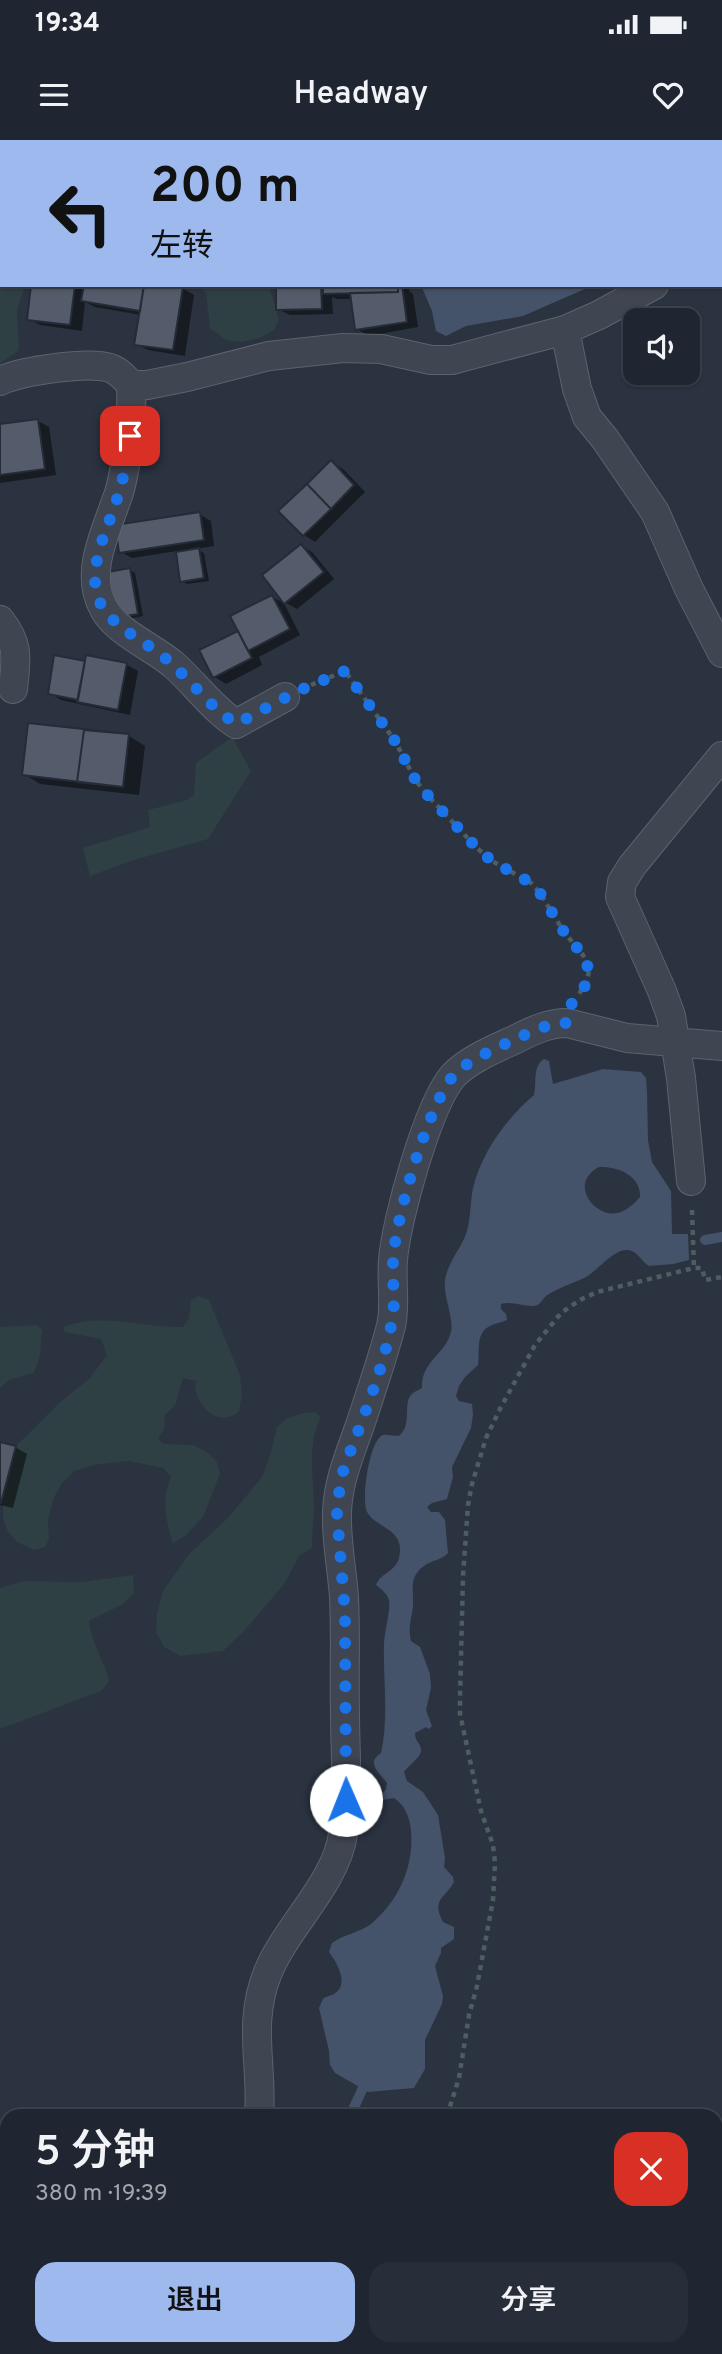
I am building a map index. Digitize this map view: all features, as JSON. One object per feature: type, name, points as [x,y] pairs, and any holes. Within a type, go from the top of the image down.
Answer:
[{"type":"street","points":[[131,385],[147,385],[187,377],[269,355],[343,348],[381,349],[431,360],[452,360],[565,330],[650,287]]},
{"type":"street","points":[[565,330],[576,389],[587,417],[655,512],[689,589],[722,653]]},
{"type":"street","points":[[0,381],[10,376],[62,368],[102,366],[122,375],[131,385],[130,436],[117,499],[100,546],[96,567],[97,592],[104,610],[122,629],[175,666],[209,702],[236,724],[285,697]]},
{"type":"street","points":[[0,620],[16,645],[13,689]]},
{"type":"street","points":[[691,1181],[676,1043],[668,1007],[624,911],[620,887],[632,866],[722,756]]},
{"type":"street","points":[[259,2109],[256,2017],[260,1994],[280,1947],[313,1899],[340,1849],[343,1834],[347,1789],[345,1628],[337,1505],[344,1468],[393,1319],[393,1261],[400,1215],[437,1103],[455,1075],[489,1052],[548,1025],[567,1023],[627,1038],[722,1046]]},
{"type":"path","points":[[285,697],[345,671],[395,741],[416,781],[431,799],[485,854],[531,883],[540,893],[564,932],[583,955],[589,970],[587,983],[570,1006],[567,1023]]},
{"type":"path","points":[[691,1181],[694,1268]]},
{"type":"path","points":[[449,2109],[459,2078],[493,1900],[493,1845],[481,1811],[460,1714],[463,1576],[472,1484],[486,1438],[535,1345],[561,1313],[580,1300],[597,1292],[694,1268],[702,1268],[705,1280],[722,1278]]},
{"type":"shaded area","points":[[0,287],[24,287],[17,310],[19,350],[0,364]]},
{"type":"shaded area","points":[[200,287],[270,287],[279,320],[273,331],[259,338],[240,342],[226,340],[210,328],[206,293]]},
{"type":"shaded area","points":[[232,737],[251,771],[208,839],[134,860],[90,876],[83,848],[150,827],[148,810],[187,800],[194,795],[196,763]]},
{"type":"shaded area","points":[[199,1296],[209,1300],[240,1375],[242,1395],[239,1411],[230,1417],[215,1416],[200,1401],[195,1388],[196,1381],[183,1378],[175,1405],[164,1416],[165,1427],[158,1439],[164,1444],[193,1445],[207,1452],[217,1462],[220,1474],[203,1517],[173,1544],[166,1510],[166,1494],[171,1477],[163,1468],[129,1461],[93,1465],[74,1471],[62,1483],[53,1499],[48,1522],[49,1539],[45,1547],[34,1550],[17,1542],[7,1530],[3,1517],[3,1496],[16,1446],[59,1403],[90,1378],[107,1355],[101,1339],[65,1332],[63,1327],[108,1321],[183,1327],[189,1318],[191,1300]]},
{"type":"shaded area","points":[[36,1325],[42,1330],[40,1355],[34,1373],[9,1380],[0,1388],[0,1327]]},
{"type":"shaded area","points":[[315,1412],[321,1417],[312,1451],[312,1548],[299,1556],[285,1583],[223,1651],[180,1656],[164,1647],[156,1632],[157,1613],[163,1591],[189,1554],[228,1518],[262,1477],[277,1427],[286,1419]]},
{"type":"shaded area","points":[[133,1575],[134,1593],[123,1604],[89,1621],[92,1637],[109,1682],[101,1691],[0,1729],[0,1588],[24,1581],[82,1582]]},
{"type":"water","points":[[422,287],[589,287],[523,316],[466,326],[446,336],[436,331],[432,311]]},
{"type":"water","points":[[544,1059],[549,1061],[553,1084],[603,1069],[641,1072],[646,1078],[648,1140],[652,1162],[671,1191],[672,1234],[688,1234],[689,1260],[649,1266],[634,1252],[622,1251],[586,1277],[551,1293],[536,1306],[501,1304],[507,1320],[490,1326],[482,1333],[478,1365],[459,1386],[456,1396],[459,1401],[472,1404],[471,1428],[452,1467],[453,1477],[447,1499],[427,1507],[431,1512],[439,1512],[445,1520],[448,1553],[419,1570],[413,1585],[410,1636],[411,1641],[420,1647],[430,1674],[431,1688],[426,1710],[432,1726],[415,1733],[421,1752],[404,1772],[407,1781],[423,1792],[438,1815],[444,1867],[454,1882],[441,1899],[438,1908],[443,1922],[454,1927],[454,1939],[441,1948],[435,1966],[443,1996],[442,2004],[425,2040],[425,2069],[414,2088],[368,2092],[335,2073],[330,2065],[319,2008],[323,1999],[334,1994],[341,1985],[340,1973],[329,1952],[332,1943],[362,1930],[381,1915],[403,1882],[410,1857],[411,1831],[404,1808],[394,1798],[379,1799],[387,1783],[374,1764],[374,1760],[381,1753],[385,1726],[384,1644],[389,1605],[386,1594],[376,1585],[378,1580],[397,1564],[400,1551],[397,1537],[367,1512],[365,1496],[370,1458],[378,1439],[383,1435],[399,1436],[403,1431],[409,1398],[422,1388],[425,1371],[448,1340],[452,1326],[445,1280],[467,1231],[477,1175],[496,1137],[534,1095],[536,1071]],"holes":[[[599,1167],[627,1173],[639,1189],[640,1197],[618,1213],[609,1213],[593,1205],[585,1190],[590,1174]]]},
{"type":"building","points":[[31,287],[75,287],[70,325],[27,320]]},
{"type":"building","points":[[84,287],[144,287],[140,311],[81,301]]},
{"type":"building","points":[[144,287],[183,287],[173,350],[134,345]]},
{"type":"building","points":[[276,287],[321,287],[322,309],[276,310]]},
{"type":"building","points":[[323,287],[398,287],[398,292],[323,294]]},
{"type":"building","points":[[398,287],[402,287],[407,322],[355,330],[350,293],[398,292]]},
{"type":"building","points":[[38,419],[45,469],[0,475],[0,424]]},
{"type":"building","points":[[331,460],[354,485],[331,509],[307,484]]},
{"type":"building","points":[[307,484],[331,509],[303,536],[278,511]]},
{"type":"building","points":[[200,512],[204,540],[119,553],[115,525]]},
{"type":"building","points":[[301,544],[324,572],[284,604],[262,575]]},
{"type":"building","points":[[199,548],[204,578],[180,582],[176,552]]},
{"type":"building","points":[[130,568],[138,614],[115,618],[108,572]]},
{"type":"building","points":[[272,595],[290,629],[248,651],[230,616]]},
{"type":"building","points":[[238,631],[252,658],[213,678],[199,650]]},
{"type":"building","points":[[54,655],[85,661],[78,700],[48,694]]},
{"type":"building","points":[[86,655],[127,663],[118,710],[77,702]]},
{"type":"building","points":[[28,723],[129,734],[123,787],[22,775]]},
{"type":"building","points":[[84,730],[129,734],[123,787],[77,782]]},
{"type":"building","points":[[0,1442],[16,1446],[1,1503],[0,1503]]},
{"type":"waterway","points":[[705,1240],[722,1237]]},
{"type":"waterway","points":[[353,2109],[367,2079]]},
{"type":"route","points":[[130,436],[117,499],[100,546],[96,567],[97,592],[104,610],[122,629],[175,666],[209,702],[236,724],[310,685],[345,671],[395,741],[416,781],[477,848],[492,861],[531,883],[583,955],[589,970],[587,983],[570,1006],[566,1016],[567,1023],[548,1025],[523,1036],[469,1063],[455,1075],[437,1103],[400,1215],[393,1261],[393,1319],[344,1468],[337,1505],[345,1613],[346,1800]]}]
